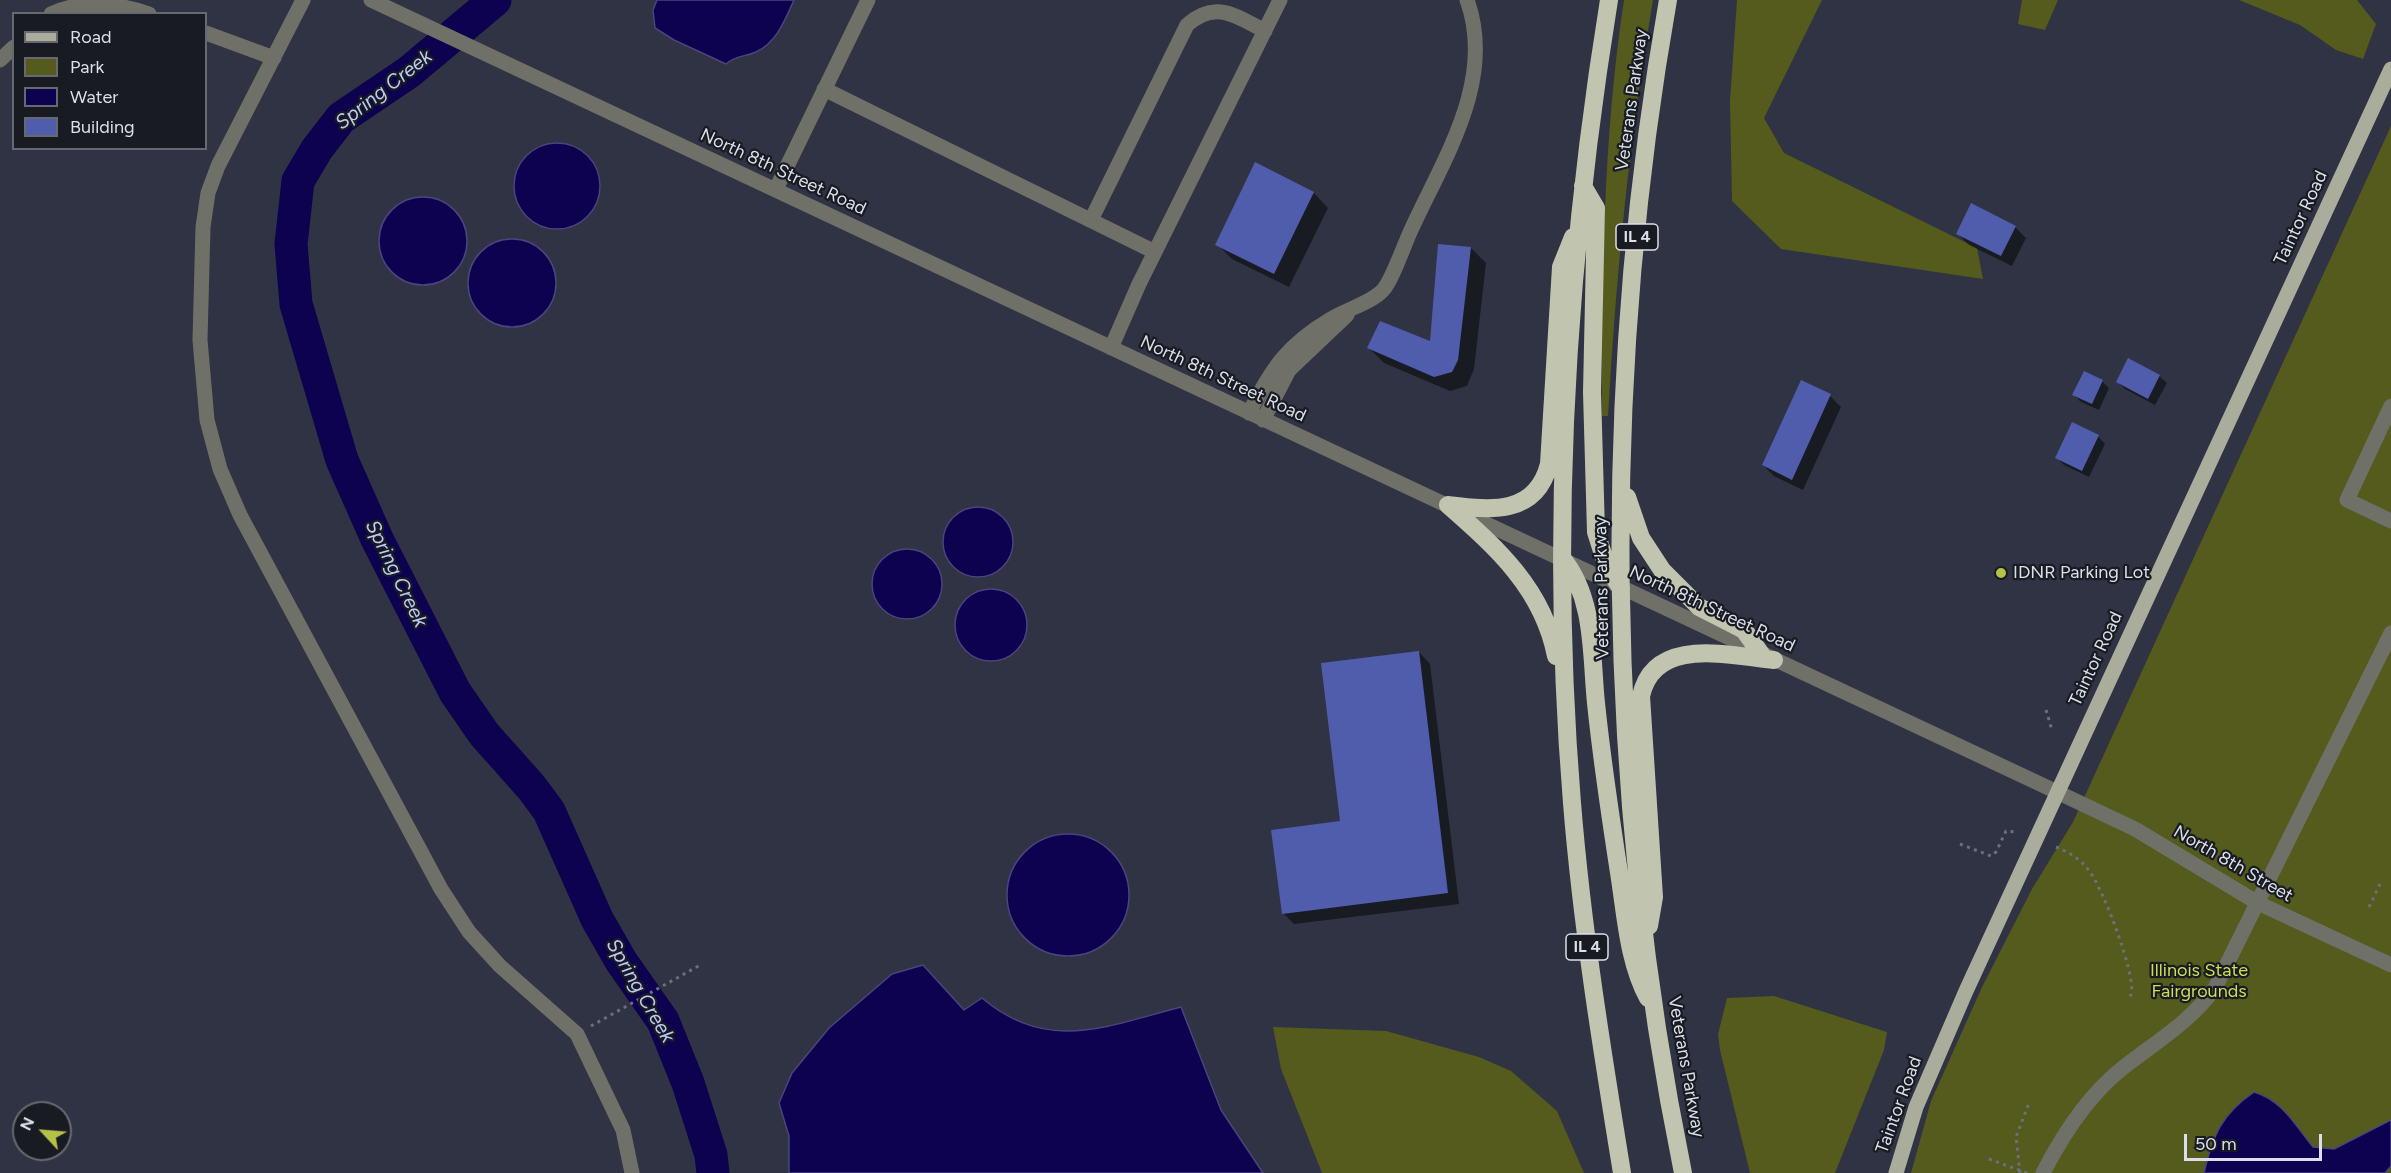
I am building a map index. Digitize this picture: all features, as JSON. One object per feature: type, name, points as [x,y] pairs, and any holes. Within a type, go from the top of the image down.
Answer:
[{"type":"highway","name":"Veterans Parkway","points":[[1609,0],[1579,222],[1569,364],[1563,559],[1572,801],[1583,914],[1622,1173]]},
{"type":"highway","name":"Veterans Parkway","points":[[1668,0],[1640,198],[1621,475],[1621,588],[1634,832],[1646,949],[1654,1011],[1683,1173]]},
{"type":"highway","points":[[1583,186],[1596,208],[1592,392],[1596,532],[1607,567],[1621,588]]},
{"type":"highway","points":[[1448,505],[1488,510],[1509,507],[1522,502],[1532,494],[1546,476],[1549,464],[1561,267],[1579,222]]},
{"type":"highway","points":[[1621,475],[1641,538],[1662,570],[1699,607],[1744,630],[1768,657]]},
{"type":"highway","points":[[1448,505],[1494,545],[1532,591],[1551,632],[1568,719]]},
{"type":"highway","points":[[1563,559],[1579,585],[1588,619],[1601,748],[1627,922],[1637,978],[1654,1011]]},
{"type":"highway","points":[[1646,949],[1654,897],[1641,696],[1643,686],[1657,667],[1686,653],[1768,657]]},
{"type":"main road","name":"Taintor Road","points":[[1896,1173],[1916,1107],[1931,1069],[2386,93],[2391,69]]},
{"type":"street","points":[[303,0],[218,166],[208,193],[203,227],[200,340],[207,420],[220,469],[240,515],[441,889],[469,932],[500,966],[577,1034],[623,1130],[632,1173]]},
{"type":"street","name":"North 8th Street Road","points":[[371,0],[2058,793]]},
{"type":"street","points":[[776,189],[868,0]]},
{"type":"street","points":[[1111,348],[1155,252],[1280,0]]},
{"type":"street","points":[[1256,416],[1278,361],[1297,342],[1331,318],[1383,290],[1456,137],[1467,102],[1476,46],[1472,13],[1467,0]]},
{"type":"street","points":[[56,12],[77,4],[107,4],[141,12]]},
{"type":"street","points":[[1091,220],[1187,25],[1196,15],[1206,8],[1218,8],[1265,31]]},
{"type":"street","points":[[207,33],[274,58]]},
{"type":"street","points":[[0,60],[12,49]]},
{"type":"street","points":[[824,88],[1155,252]]},
{"type":"street","points":[[2391,406],[2347,500],[2391,521]]},
{"type":"street","points":[[2043,1173],[2062,1136],[2094,1097],[2123,1067],[2166,1038],[2204,1004],[2229,965],[2391,633]]},
{"type":"street","name":"North 8th Street","points":[[2058,793],[2135,829],[2258,903],[2391,965]]},
{"type":"path","points":[[2046,710],[2052,730]]},
{"type":"path","points":[[1960,844],[1991,856],[1996,852],[2006,831],[2018,832]]},
{"type":"path","points":[[2056,847],[2079,859],[2100,888],[2118,934],[2131,986],[2131,995],[2127,998]]},
{"type":"path","points":[[2369,907],[2380,884]]},
{"type":"path","points":[[591,1026],[702,964]]},
{"type":"path","points":[[2020,1172],[2016,1137],[2029,1103]]},
{"type":"path","points":[[1989,1159],[2027,1173]]},
{"type":"green space","points":[[1624,0],[1653,0],[1624,208],[1608,416],[1602,416],[1605,207],[1612,103]]},
{"type":"green space","points":[[1737,0],[1822,0],[1764,118],[1784,153],[1977,248],[1983,279],[1781,249],[1732,201],[1730,101]]},
{"type":"green space","points":[[2022,0],[2058,0],[2045,30],[2018,24]]},
{"type":"green space","points":[[2239,0],[2357,0],[2376,24],[2363,59],[2336,50],[2300,25]]},
{"type":"green space","name":"Illinois State Fairgrounds","points":[[2391,126],[2391,1173],[1911,1173],[1931,1101],[1982,987],[2032,889],[2073,822]]},
{"type":"green space","points":[[1774,996],[1887,1032],[1884,1050],[1835,1173],[1750,1173],[1718,1034],[1727,998]]},
{"type":"green space","points":[[1273,1027],[1386,1031],[1479,1057],[1511,1071],[1557,1111],[1584,1173],[1322,1173],[1281,1069]]},
{"type":"water","points":[[657,0],[794,0],[780,30],[770,42],[756,52],[726,64],[674,40],[655,28],[653,10]]},
{"type":"water","points":[[557,143],[574,146],[588,155],[597,169],[600,186],[597,203],[588,217],[574,226],[557,229],[540,226],[526,217],[517,203],[514,186],[517,169],[526,155],[540,146]]},
{"type":"water","points":[[423,197],[448,204],[460,216],[467,241],[460,266],[448,278],[423,285],[398,278],[386,266],[379,241],[386,216],[398,204]]},
{"type":"water","points":[[512,239],[529,242],[543,252],[553,266],[556,283],[553,300],[543,314],[529,324],[512,327],[495,324],[481,314],[471,300],[468,283],[471,266],[481,252],[495,242]]},
{"type":"water","points":[[978,507],[991,510],[1003,517],[1010,529],[1013,542],[1010,555],[1003,567],[991,574],[978,577],[965,574],[953,567],[946,555],[943,542],[946,529],[953,517],[965,510]]},
{"type":"water","points":[[907,549],[926,555],[936,565],[942,584],[936,603],[926,613],[907,619],[888,613],[878,603],[872,584],[878,565],[888,555]]},
{"type":"water","points":[[991,589],[1011,595],[1021,605],[1027,625],[1021,645],[1011,655],[991,661],[971,655],[961,645],[955,625],[961,605],[971,595]]},
{"type":"water","points":[[1068,834],[1091,839],[1102,844],[1111,852],[1119,861],[1124,872],[1129,895],[1124,918],[1119,929],[1111,938],[1102,946],[1091,951],[1068,956],[1045,951],[1034,946],[1025,938],[1017,929],[1012,918],[1007,895],[1012,872],[1017,861],[1025,852],[1034,844],[1045,839]]},
{"type":"water","points":[[923,965],[964,1010],[982,998],[1006,1015],[1031,1026],[1054,1030],[1078,1031],[1103,1027],[1181,1007],[1221,1110],[1263,1173],[789,1173],[789,1136],[779,1103],[792,1073],[829,1028],[892,974]]},
{"type":"water","points":[[2254,1092],[2280,1107],[2313,1147],[2334,1149],[2391,1120],[2391,1166],[2385,1173],[2204,1173],[2220,1127],[2234,1109]]},
{"type":"building","points":[[1255,162],[1314,192],[1274,274],[1215,245]]},
{"type":"building","points":[[1971,203],[2016,226],[2001,256],[1956,234]]},
{"type":"building","points":[[1438,244],[1471,247],[1458,360],[1452,372],[1434,377],[1367,348],[1380,321],[1430,341]]},
{"type":"building","points":[[2128,358],[2160,375],[2148,399],[2116,382]]},
{"type":"building","points":[[2084,371],[2103,380],[2092,404],[2072,395]]},
{"type":"building","points":[[1801,380],[1831,394],[1792,480],[1762,465]]},
{"type":"building","points":[[2072,422],[2099,435],[2082,471],[2055,458]]},
{"type":"building","points":[[1419,651],[1448,893],[1282,914],[1271,830],[1340,821],[1321,663]]},
{"type":"waterway","name":"Spring Creek","points":[[495,0],[409,72],[341,118],[317,149],[298,181],[291,244],[296,304],[342,460],[377,539],[455,692],[484,734],[532,788],[549,811],[597,919],[621,961],[663,1021],[688,1083],[711,1155],[713,1173]]},
{"type":"place","name":"IDNR Parking Lot","points":[[2001,573]]}]
